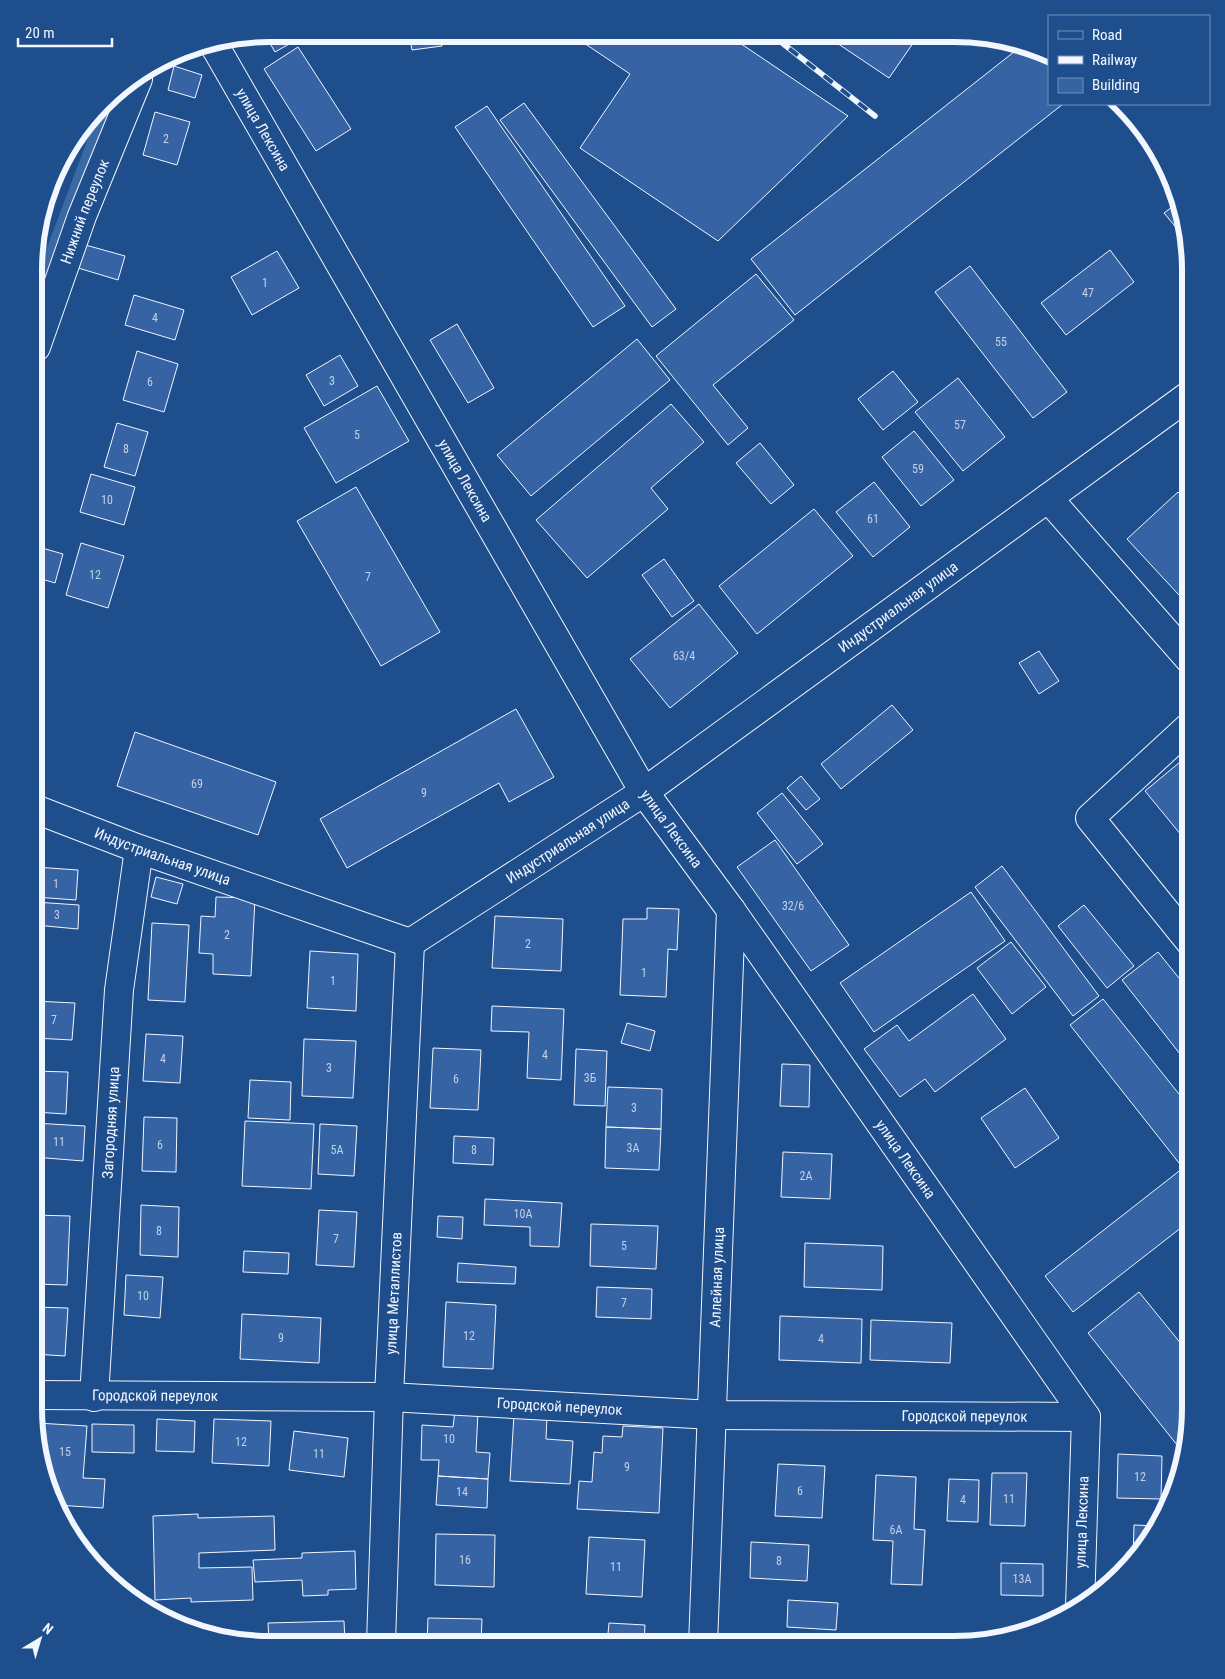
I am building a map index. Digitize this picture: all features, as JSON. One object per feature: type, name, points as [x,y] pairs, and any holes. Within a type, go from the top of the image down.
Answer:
[{"type":"street","name":"улица Лексина","points":[[216,49],[644,792],[731,910],[1086,1417],[1080,1598]]},
{"type":"street","name":"Нижний переулок","points":[[42,330],[82,216],[134,88]]},
{"type":"street","name":"Индустриальная улица","points":[[42,812],[139,849],[410,943],[644,792],[1182,401]]},
{"type":"street","points":[[1048,498],[1182,652]]},
{"type":"street","points":[[1182,733],[1090,818],[1182,931]]},
{"type":"street","name":"Загородняя улица","points":[[94,1397],[119,990],[139,849]]},
{"type":"street","name":"Аллейная улица","points":[[703,1636],[731,910]]},
{"type":"street","name":"улица Металлистов","points":[[381,1636],[389,1397],[410,943]]},
{"type":"street","name":"Городской переулок","points":[[42,1396],[389,1397],[713,1415],[1086,1417]]},
{"type":"building","points":[[269,42],[293,42],[275,52]]},
{"type":"building","points":[[410,42],[442,42],[442,46],[412,50]]},
{"type":"building","points":[[582,42],[738,42],[848,116],[718,241],[580,148],[630,74]]},
{"type":"building","points":[[835,42],[914,42],[889,78]]},
{"type":"building","points":[[298,47],[351,129],[316,151],[264,69]]},
{"type":"building","points":[[1016,51],[1048,63],[1048,105],[1062,105],[795,315],[751,259]]},
{"type":"building","points":[[174,66],[202,75],[195,98],[168,90]]},
{"type":"building","points":[[524,103],[676,309],[652,327],[500,120]]},
{"type":"building","points":[[487,106],[625,306],[593,327],[455,127]]},
{"type":"building","points":[[155,112],[190,122],[177,165],[143,155]]},
{"type":"building","points":[[1173,206],[1179,231],[1164,213]]},
{"type":"building","points":[[82,244],[125,256],[118,280],[75,267]]},
{"type":"building","points":[[1110,250],[1134,282],[1066,335],[1041,303]]},
{"type":"building","points":[[277,251],[299,288],[252,315],[231,277]]},
{"type":"building","points":[[970,266],[1067,392],[1033,418],[935,292]]},
{"type":"building","points":[[756,274],[794,320],[713,385],[748,428],[728,445],[656,356]]},
{"type":"building","points":[[134,295],[184,310],[175,340],[125,325]]},
{"type":"building","points":[[457,324],[494,388],[468,403],[430,340]]},
{"type":"building","points":[[637,339],[670,380],[531,496],[497,455]]},
{"type":"building","points":[[137,351],[178,364],[164,412],[123,400]]},
{"type":"building","points":[[340,355],[358,386],[324,406],[306,375]]},
{"type":"building","points":[[893,371],[918,402],[883,430],[858,399]]},
{"type":"building","points":[[958,378],[1005,437],[963,471],[915,412]]},
{"type":"building","points":[[377,386],[409,441],[336,483],[304,428]]},
{"type":"building","points":[[671,404],[704,442],[651,488],[668,509],[587,578],[536,520]]},
{"type":"building","points":[[117,423],[148,432],[135,476],[104,467]]},
{"type":"building","points":[[914,431],[954,480],[921,506],[882,457]]},
{"type":"building","points":[[760,443],[794,485],[771,504],[736,463]]},
{"type":"building","points":[[91,474],[135,487],[124,525],[80,512]]},
{"type":"building","points":[[874,482],[910,527],[873,557],[836,512]]},
{"type":"building","points":[[356,487],[440,632],[381,666],[297,521]]},
{"type":"building","points":[[1178,492],[1182,496],[1182,598],[1127,539]]},
{"type":"building","points":[[814,509],[853,556],[757,634],[719,586]]},
{"type":"building","points":[[81,543],[124,556],[108,608],[66,595]]},
{"type":"building","points":[[42,548],[63,554],[55,583],[42,579]]},
{"type":"building","points":[[664,559],[694,601],[672,617],[642,575]]},
{"type":"building","points":[[699,604],[738,653],[670,708],[630,659]]},
{"type":"building","points":[[1039,651],[1059,681],[1039,694],[1019,663]]},
{"type":"building","points":[[892,705],[913,730],[841,789],[821,764]]},
{"type":"building","points":[[516,709],[554,777],[509,802],[499,783],[347,868],[320,819]]},
{"type":"building","points":[[135,732],[276,782],[258,835],[117,786]]},
{"type":"building","points":[[1182,760],[1182,836],[1145,791]]},
{"type":"building","points":[[801,776],[820,799],[806,810],[787,788]]},
{"type":"building","points":[[782,793],[823,844],[797,864],[757,813]]},
{"type":"building","points":[[775,840],[849,945],[811,971],[737,867]]},
{"type":"building","points":[[1002,866],[1099,996],[1073,1016],[975,887]]},
{"type":"building","points":[[42,867],[78,870],[76,900],[42,898]]},
{"type":"building","points":[[156,877],[183,884],[177,904],[151,897]]},
{"type":"building","points":[[971,892],[1005,941],[874,1032],[840,983]]},
{"type":"building","points":[[216,897],[255,898],[251,976],[213,974],[213,954],[199,953],[201,916],[215,917]]},
{"type":"building","points":[[42,902],[79,905],[78,929],[42,926]]},
{"type":"building","points":[[1084,905],[1134,966],[1107,988],[1058,926]]},
{"type":"building","points":[[647,908],[679,909],[677,950],[668,949],[666,997],[620,995],[623,919],[647,919]]},
{"type":"building","points":[[495,916],[563,919],[561,971],[492,968]]},
{"type":"building","points":[[152,923],[189,925],[185,1002],[148,1000]]},
{"type":"building","points":[[1011,942],[1046,987],[1012,1014],[977,968]]},
{"type":"building","points":[[310,951],[358,954],[356,1011],[307,1008]]},
{"type":"building","points":[[1158,952],[1182,982],[1182,1057],[1122,980]]},
{"type":"building","points":[[973,994],[1006,1039],[935,1092],[925,1079],[900,1097],[864,1049],[897,1025],[909,1041]]},
{"type":"building","points":[[1103,999],[1182,1098],[1182,1167],[1070,1025]]},
{"type":"building","points":[[42,1001],[75,1003],[72,1040],[42,1038]]},
{"type":"building","points":[[492,1006],[564,1009],[561,1080],[527,1078],[529,1032],[491,1031]]},
{"type":"building","points":[[627,1023],[655,1031],[650,1051],[621,1043]]},
{"type":"building","points":[[146,1034],[183,1036],[180,1083],[143,1081]]},
{"type":"building","points":[[304,1039],[356,1041],[353,1098],[302,1096]]},
{"type":"building","points":[[433,1048],[481,1050],[478,1110],[430,1108]]},
{"type":"building","points":[[576,1049],[607,1051],[605,1106],[574,1105]]},
{"type":"building","points":[[782,1064],[810,1065],[809,1107],[780,1106]]},
{"type":"building","points":[[42,1071],[68,1072],[66,1114],[42,1112]]},
{"type":"building","points":[[250,1080],[291,1082],[290,1120],[248,1118]]},
{"type":"building","points":[[608,1087],[662,1089],[661,1129],[606,1127]]},
{"type":"building","points":[[1025,1088],[1059,1138],[1015,1168],[981,1118]]},
{"type":"building","points":[[144,1117],[177,1118],[176,1172],[142,1171]]},
{"type":"building","points":[[245,1121],[314,1124],[311,1189],[242,1186]]},
{"type":"building","points":[[42,1123],[85,1126],[83,1161],[42,1158]]},
{"type":"building","points":[[320,1124],[357,1126],[354,1176],[318,1174]]},
{"type":"building","points":[[606,1127],[661,1129],[659,1170],[605,1168]]},
{"type":"building","points":[[454,1136],[494,1138],[493,1165],[453,1163]]},
{"type":"building","points":[[783,1152],[832,1154],[830,1199],[781,1197]]},
{"type":"building","points":[[1182,1169],[1182,1227],[1073,1312],[1045,1276]]},
{"type":"building","points":[[485,1199],[562,1203],[559,1247],[530,1246],[530,1227],[484,1225]]},
{"type":"building","points":[[141,1205],[179,1207],[178,1257],[140,1255]]},
{"type":"building","points":[[319,1210],[357,1212],[354,1267],[316,1265]]},
{"type":"building","points":[[42,1215],[70,1216],[67,1285],[42,1284]]},
{"type":"building","points":[[438,1216],[463,1217],[462,1239],[437,1237]]},
{"type":"building","points":[[591,1224],[658,1226],[656,1269],[590,1266]]},
{"type":"building","points":[[805,1243],[883,1246],[882,1290],[804,1287]]},
{"type":"building","points":[[244,1251],[289,1253],[288,1274],[243,1272]]},
{"type":"building","points":[[458,1263],[516,1267],[515,1284],[457,1282]]},
{"type":"building","points":[[126,1275],[163,1277],[160,1318],[124,1315]]},
{"type":"building","points":[[597,1287],[652,1289],[651,1319],[596,1317]]},
{"type":"building","points":[[1139,1292],[1182,1345],[1182,1423],[1179,1448],[1088,1333]]},
{"type":"building","points":[[446,1302],[496,1305],[493,1369],[443,1367]]},
{"type":"building","points":[[42,1307],[68,1308],[65,1356],[42,1355]]},
{"type":"building","points":[[242,1314],[321,1318],[319,1363],[240,1359]]},
{"type":"building","points":[[780,1316],[862,1319],[861,1363],[779,1360]]},
{"type":"building","points":[[871,1320],[952,1323],[950,1363],[870,1360]]},
{"type":"building","points":[[455,1411],[478,1412],[476,1452],[490,1453],[488,1479],[438,1476],[439,1460],[421,1460],[422,1425],[453,1427]]},
{"type":"building","points":[[514,1414],[547,1416],[546,1439],[573,1441],[570,1484],[510,1481]]},
{"type":"building","points":[[157,1419],[195,1421],[194,1452],[156,1451]]},
{"type":"building","points":[[214,1419],[271,1421],[269,1466],[212,1463]]},
{"type":"building","points":[[43,1423],[87,1426],[83,1478],[105,1479],[103,1508],[64,1506],[50,1468]]},
{"type":"building","points":[[92,1424],[134,1425],[134,1453],[92,1452]]},
{"type":"building","points":[[623,1426],[663,1428],[659,1513],[577,1509],[579,1481],[592,1482],[594,1452],[602,1453],[603,1436],[622,1437]]},
{"type":"building","points":[[294,1431],[348,1438],[344,1477],[289,1470]]},
{"type":"building","points":[[1118,1454],[1162,1456],[1161,1499],[1117,1498]]},
{"type":"building","points":[[778,1464],[825,1466],[822,1518],[775,1516]]},
{"type":"building","points":[[992,1473],[1027,1473],[1025,1526],[990,1525]]},
{"type":"building","points":[[876,1475],[916,1477],[914,1529],[925,1530],[922,1585],[891,1584],[893,1541],[873,1540]]},
{"type":"building","points":[[438,1476],[488,1479],[487,1508],[436,1505]]},
{"type":"building","points":[[949,1479],[979,1480],[978,1522],[947,1521]]},
{"type":"building","points":[[198,1514],[198,1518],[274,1516],[275,1550],[199,1553],[199,1568],[252,1567],[253,1600],[191,1602],[191,1598],[155,1600],[153,1516]]},
{"type":"building","points":[[1134,1525],[1150,1526],[1144,1535],[1133,1549]]},
{"type":"building","points":[[436,1534],[495,1535],[494,1587],[435,1585]]},
{"type":"building","points":[[589,1537],[645,1540],[642,1597],[586,1594]]},
{"type":"building","points":[[751,1542],[809,1545],[807,1581],[750,1578]]},
{"type":"building","points":[[355,1551],[356,1589],[328,1590],[328,1595],[303,1596],[302,1580],[255,1582],[253,1560],[302,1558],[302,1553]]},
{"type":"building","points":[[1001,1563],[1043,1564],[1043,1596],[1001,1595]]},
{"type":"building","points":[[788,1600],[838,1603],[836,1630],[787,1627]]},
{"type":"building","points":[[428,1618],[482,1619],[481,1636],[427,1636]]},
{"type":"building","points":[[344,1621],[345,1636],[269,1636],[268,1623]]},
{"type":"building","points":[[609,1623],[645,1625],[644,1636],[608,1636]]},
{"type":"waterway","points":[[42,275],[101,118]]},
{"type":"railway","points":[[781,42],[875,116]]}]
